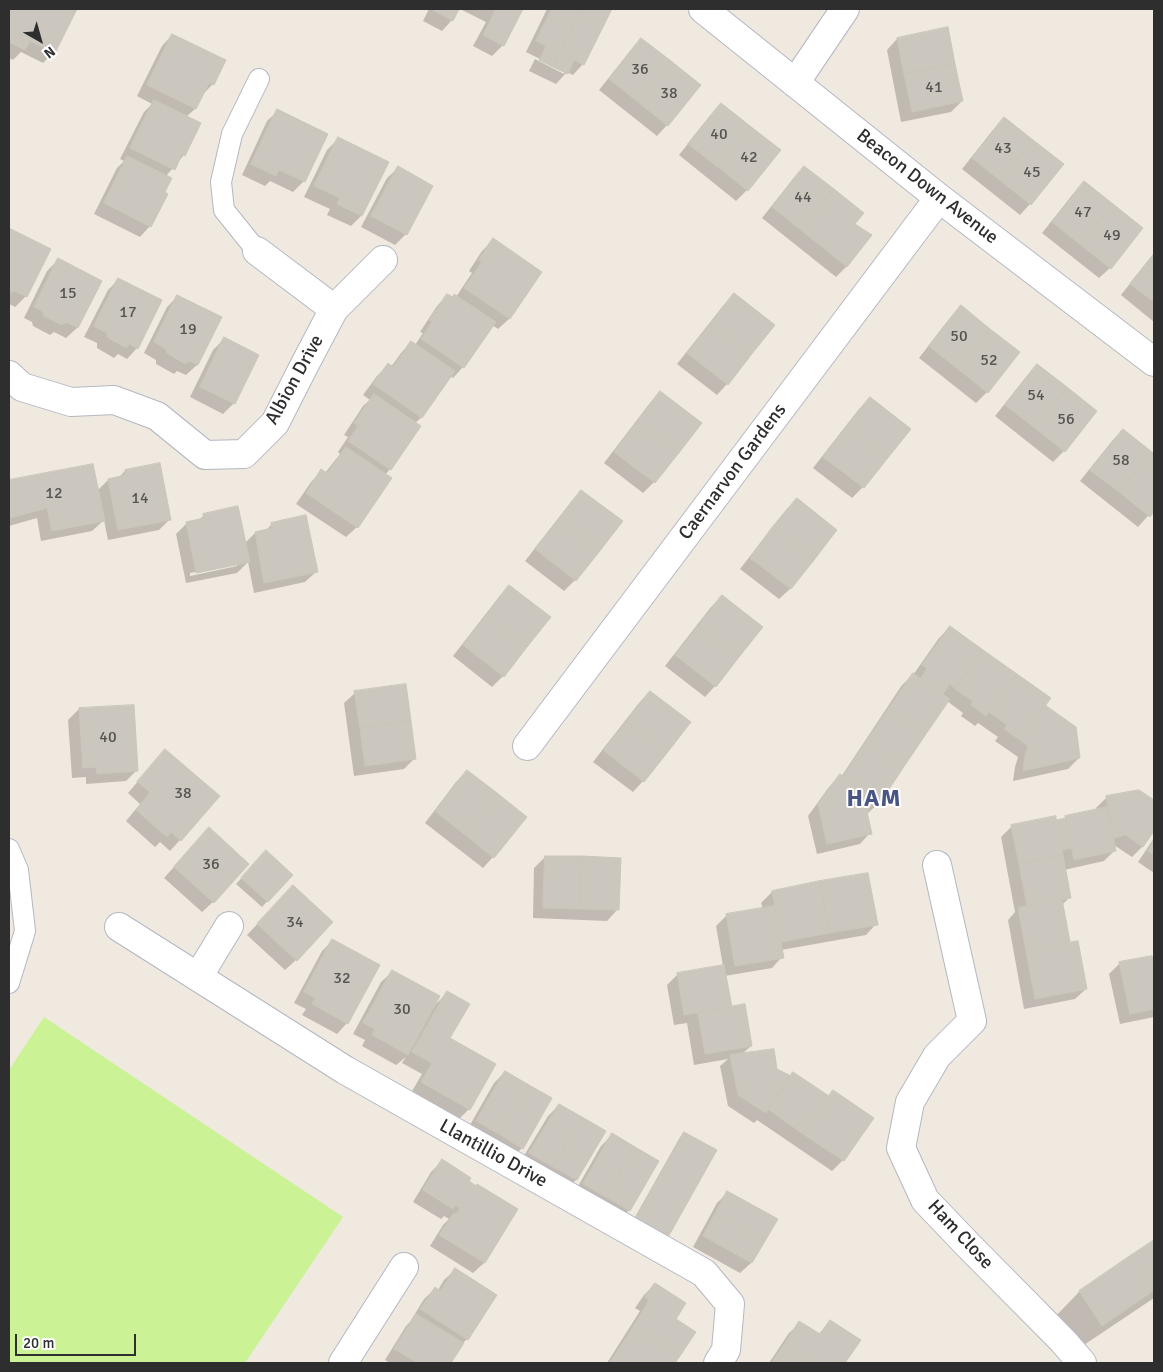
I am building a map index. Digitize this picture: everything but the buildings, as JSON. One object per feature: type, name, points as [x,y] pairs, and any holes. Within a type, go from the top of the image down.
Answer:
[{"type":"street","name":"Beacon Down Avenue","points":[[703,9],[939,198],[1154,362]]},
{"type":"street","points":[[795,83],[845,9]]},
{"type":"street","name":"Caernarvon Gardens","points":[[527,746],[939,198]]},
{"type":"street","points":[[258,251],[334,310]]},
{"type":"street","name":"Albion Drive","points":[[9,375],[22,388],[71,402],[114,400],[157,416],[205,455],[244,454],[274,423],[334,310],[383,260]]},
{"type":"street","name":"Ham Close","points":[[937,865],[972,1021],[937,1056],[910,1102],[901,1148],[925,1200],[968,1246],[1064,1341],[1082,1363]]},
{"type":"street","points":[[198,977],[229,926]]},
{"type":"street","name":"Llantillio Drive","points":[[119,927],[345,1070],[704,1273],[730,1304],[726,1350],[718,1363]]},
{"type":"street","points":[[342,1363],[404,1267]]},
{"type":"lane","points":[[258,251],[224,210],[221,182],[232,134],[259,79]]},
{"type":"lane","points":[[9,849],[18,870],[25,931],[9,983]]},
{"type":"green space","points":[[44,1017],[343,1217],[245,1363],[9,1363],[9,1070]]},
{"type":"district","name":"HAM","points":[[874,800]]}]
